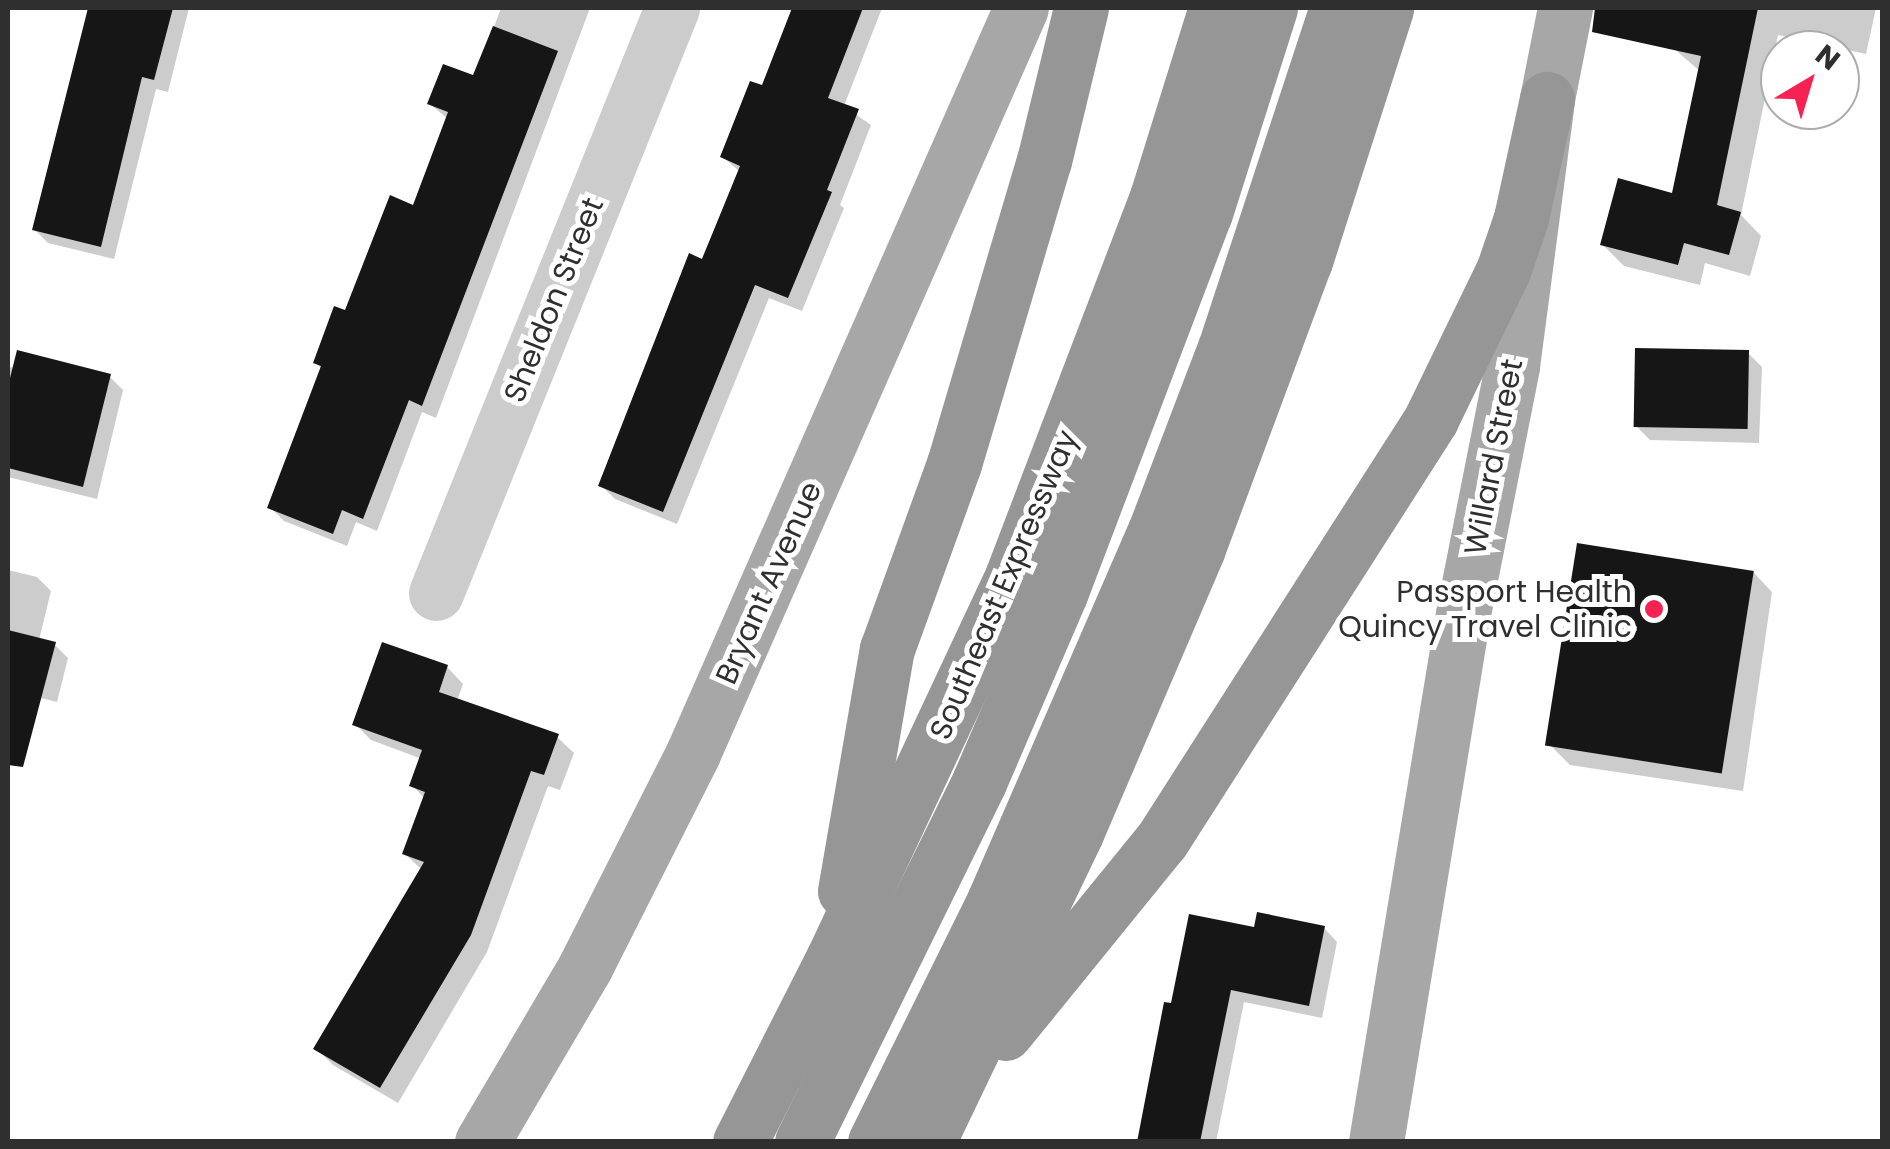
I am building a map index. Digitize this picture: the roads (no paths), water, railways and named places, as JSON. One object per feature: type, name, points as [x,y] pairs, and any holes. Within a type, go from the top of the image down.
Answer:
[{"type":"highway","points":[[834,959],[887,650],[954,464],[1044,162],[1081,8]]},
{"type":"highway","name":"Southeast Expressway","points":[[740,1142],[834,959],[972,669],[1051,482],[1156,196],[1216,8]]},
{"type":"highway","points":[[802,1142],[979,782],[1060,594],[1192,250],[1270,8]]},
{"type":"highway","points":[[875,1142],[994,901],[1155,530],[1248,280],[1338,8]]},
{"type":"highway","points":[[937,1123],[1083,818],[1211,516],[1305,261],[1386,8]]},
{"type":"highway","points":[[937,1123],[1162,840],[1432,418],[1503,271],[1521,218],[1546,98]]},
{"type":"main road","name":"Bryant Avenue","points":[[482,1142],[585,967],[693,753],[1021,8]]},
{"type":"main road","name":"Willard Street","points":[[1376,1142],[1464,614],[1512,366],[1546,98],[1564,8]]},
{"type":"street","name":"Sheldon Street","points":[[436,594],[672,8]]},
{"type":"place","name":"Passport Health Quincy Travel Clinic","points":[[1654,609]]}]
